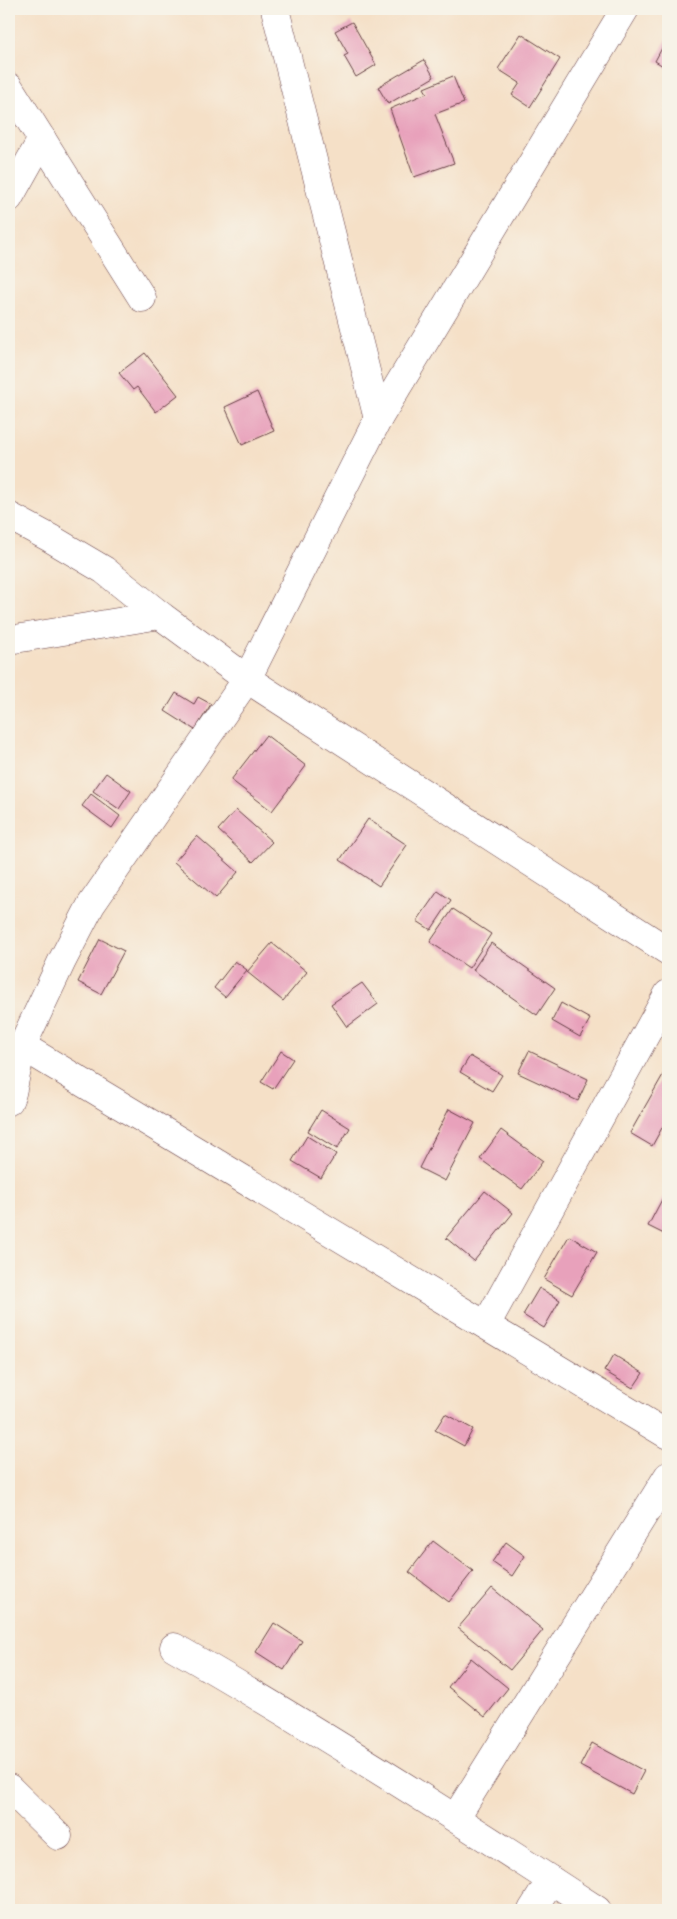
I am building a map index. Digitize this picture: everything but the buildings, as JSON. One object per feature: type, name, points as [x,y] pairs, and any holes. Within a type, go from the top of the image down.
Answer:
[{"type":"street","points":[[275,9],[378,419]]},
{"type":"street","points":[[9,1100],[22,1046],[62,961],[91,906],[248,679],[378,419],[625,9]]},
{"type":"street","points":[[9,87],[142,298]]},
{"type":"street","points":[[9,198],[42,139]]},
{"type":"street","points":[[9,516],[104,570],[160,615],[248,679],[668,951]]},
{"type":"street","points":[[9,640],[160,615]]},
{"type":"street","points":[[486,1325],[668,994]]},
{"type":"street","points":[[22,1046],[668,1435]]},
{"type":"street","points":[[456,1817],[668,1476]]},
{"type":"street","points":[[174,1647],[284,1710],[456,1817],[597,1910]]},
{"type":"street","points":[[9,1788],[58,1836]]},
{"type":"street","points":[[532,1910],[551,1880]]}]
